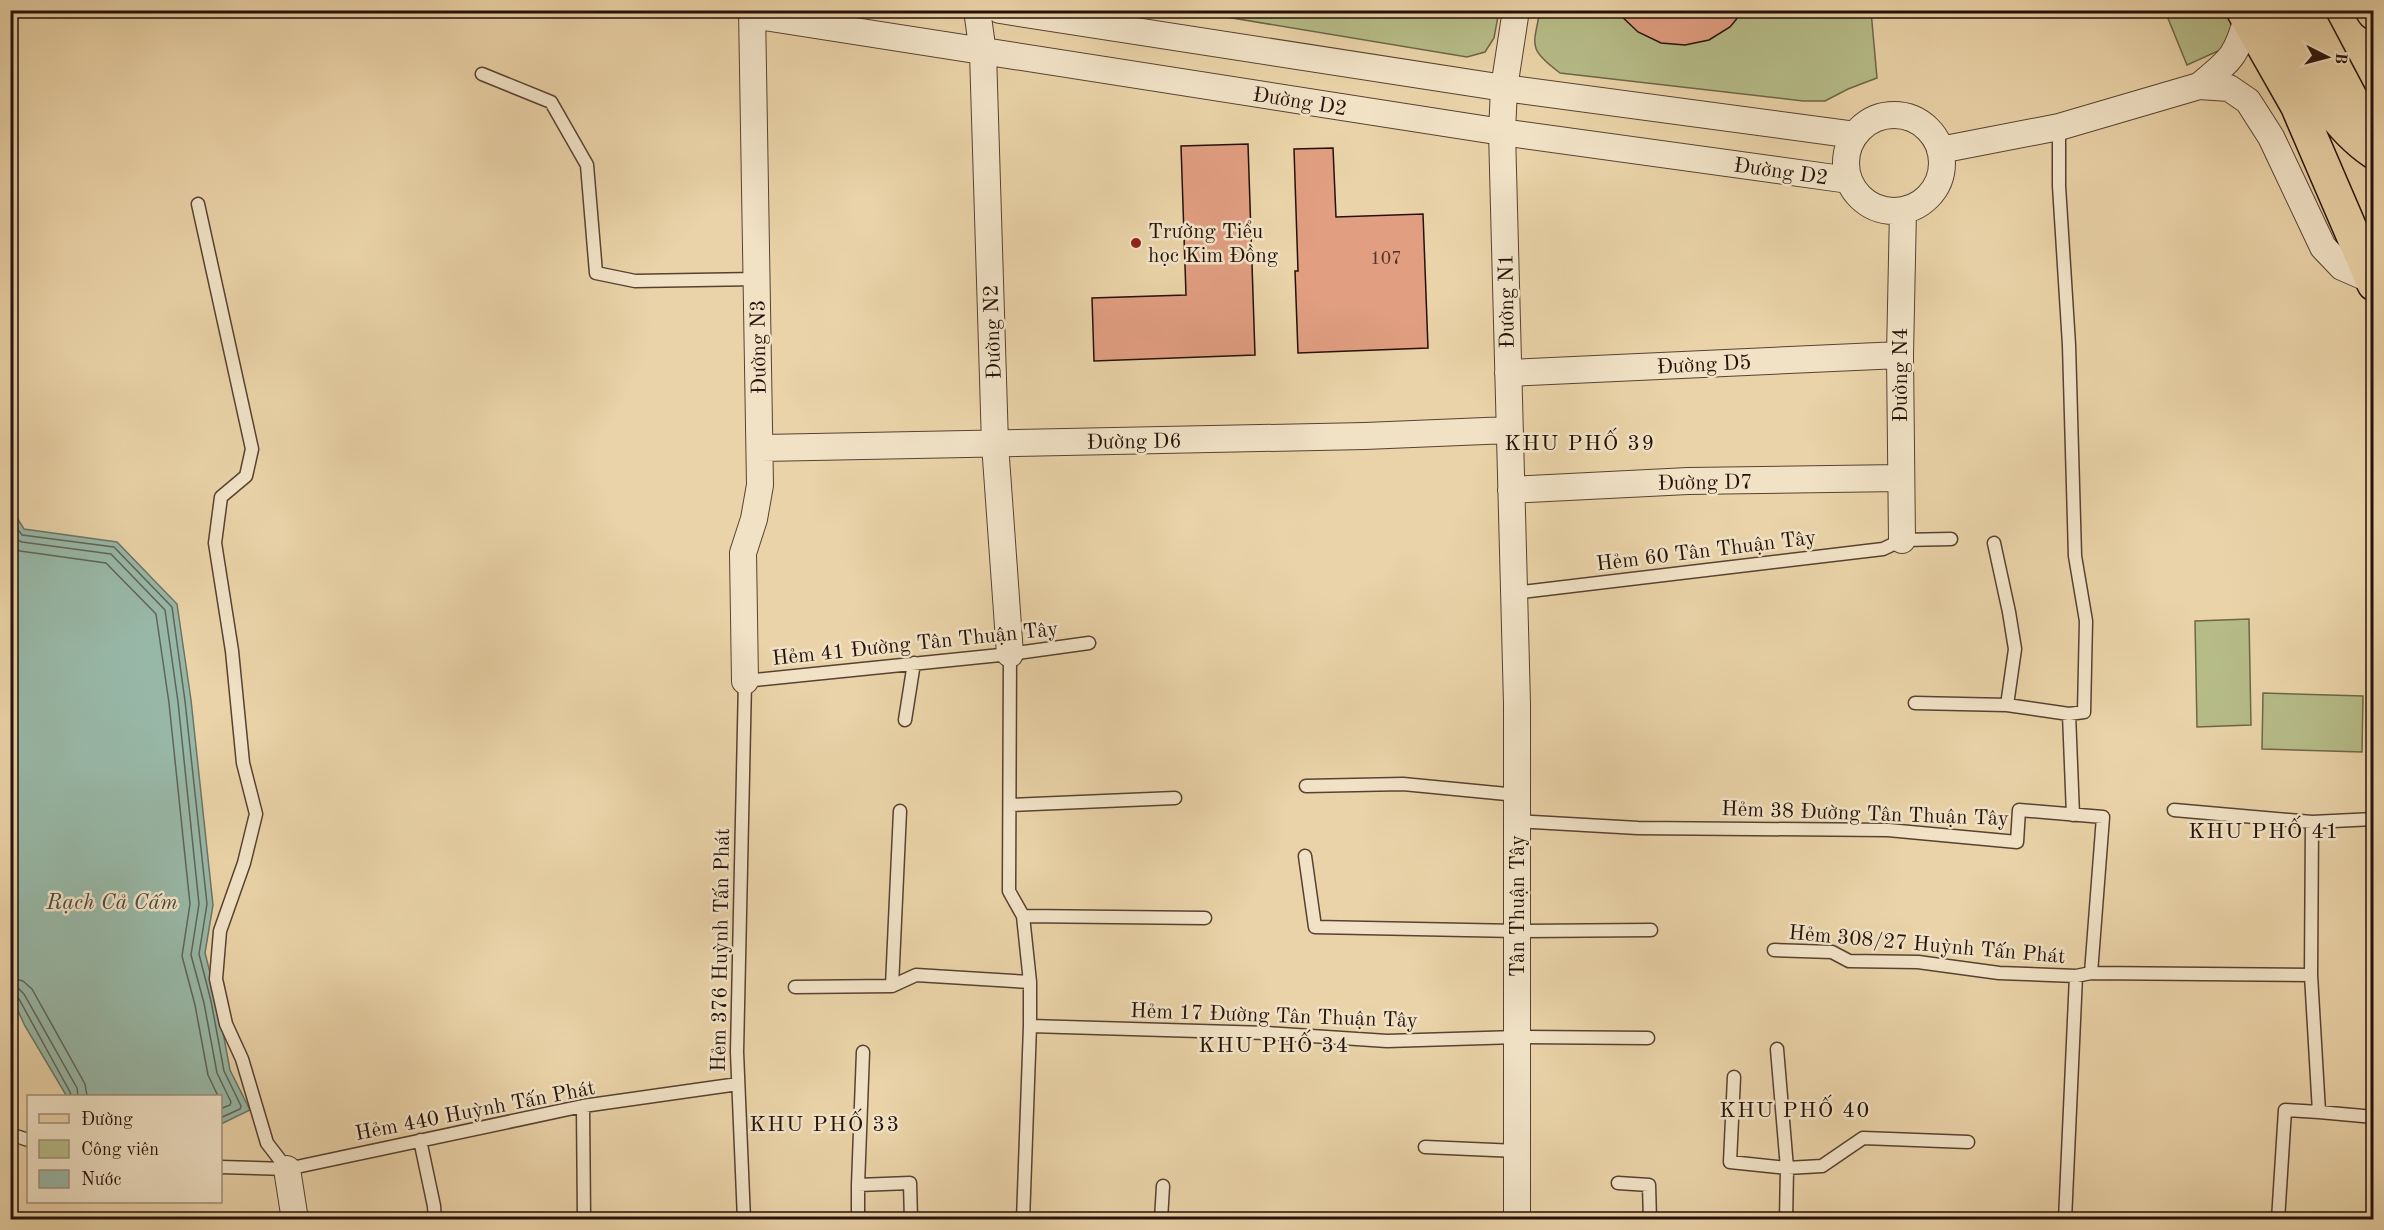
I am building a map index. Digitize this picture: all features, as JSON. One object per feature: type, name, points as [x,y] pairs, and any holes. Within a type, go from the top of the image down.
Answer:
[{"type":"main road","points":[[2304,10],[2373,142]]},
{"type":"main road","points":[[2253,13],[2337,117],[2360,142],[2373,152]]},
{"type":"main road","points":[[2253,13],[2297,105],[2373,281]]},
{"type":"street","name":"Đường N2","points":[[977,10],[983,53],[995,444],[1010,654]]},
{"type":"street","name":"Đường D2","points":[[1000,10],[1504,88],[1855,135]]},
{"type":"street","name":"Đường N1","points":[[1513,593],[1502,132],[1504,88],[1516,10]]},
{"type":"street","name":"Đường D2","points":[[752,13],[983,53],[1502,132],[1850,180]]},
{"type":"street","name":"Đường N3","points":[[745,681],[743,553],[754,519],[760,485],[752,13]]},
{"type":"street","points":[[2199,86],[2232,58],[2241,43],[2253,13]]},
{"type":"street","points":[[1940,150],[2059,127],[2199,86],[2229,88],[2248,101],[2271,137],[2295,183],[2323,247],[2342,267],[2373,281]]},
{"type":"street","points":[[1897,115],[1909,117],[1929,129],[1940,150],[1942,162],[1937,184],[1923,201],[1903,210],[1881,209],[1871,205],[1862,198],[1850,180],[1847,157],[1855,135],[1874,120],[1897,115]]},
{"type":"street","name":"Đường N4","points":[[1902,540],[1900,356],[1903,210]]},
{"type":"street","name":"Đường D5","points":[[1508,373],[1900,356]]},
{"type":"street","name":"Đường D6","points":[[760,448],[1365,436],[1509,430]]},
{"type":"street","name":"Đường D7","points":[[1510,490],[1688,481],[1900,478]]},
{"type":"street","name":"Tân Thuận Tây","points":[[1513,593],[1517,704],[1517,1220]]},
{"type":"street","points":[[287,1169],[295,1220]]},
{"type":"lane","points":[[482,74],[551,102],[587,165],[596,273],[635,281],[756,279]]},
{"type":"lane","points":[[1915,703],[2007,705],[2069,714],[2084,712],[2086,621],[2075,556],[2069,345],[2059,186],[2059,127]]},
{"type":"lane","points":[[198,204],[252,449],[246,476],[221,497],[215,543],[232,651],[243,763],[256,814],[244,863],[220,931],[216,979],[226,1024],[242,1059],[267,1143],[287,1169]]},
{"type":"lane","name":"Hẻm 60 Tân Thuận Tây","points":[[1513,593],[1883,549],[1902,540],[1951,538]]},
{"type":"lane","points":[[1994,543],[2009,612],[2014,649],[2007,705]]},
{"type":"lane","name":"Hẻm 41 Đường Tân Thuận Tây","points":[[745,681],[1010,654],[1089,643]]},
{"type":"lane","points":[[1010,654],[1009,891],[1023,916],[1030,982],[1023,1220]]},
{"type":"lane","points":[[905,720],[914,663]]},
{"type":"lane","name":"Hẻm 376 Huỳnh Tấn Phát","points":[[744,1220],[737,1052],[745,681]]},
{"type":"lane","points":[[2069,714],[2073,815]]},
{"type":"lane","points":[[1306,786],[1403,784],[1517,795]]},
{"type":"lane","points":[[1010,805],[1175,798]]},
{"type":"lane","name":"Hẻm 38 Đường Tân Thuận Tây","points":[[1517,822],[1638,828],[1750,827],[1888,830],[2017,842],[2019,810],[2103,817],[2091,973]]},
{"type":"lane","points":[[2174,810],[2312,822],[2373,819]]},
{"type":"lane","points":[[892,986],[900,811]]},
{"type":"lane","points":[[2312,822],[2311,975],[2319,1112]]},
{"type":"lane","points":[[1305,856],[1315,927],[1516,932],[1651,930]]},
{"type":"lane","points":[[1023,916],[1204,918]]},
{"type":"lane","name":"Hẻm 308/27 Huỳnh Tấn Phát","points":[[1774,950],[1832,952],[1849,961],[1918,962],[2000,973],[2076,976],[2091,973],[2311,975]]},
{"type":"lane","points":[[795,987],[892,986],[916,975],[1030,982]]},
{"type":"lane","points":[[2065,1220],[2076,976]]},
{"type":"lane","name":"Hẻm 17 Đường Tân Thuận Tây","points":[[1030,1026],[1267,1033],[1387,1041],[1517,1037],[1648,1038]]},
{"type":"lane","points":[[1777,1049],[1786,1168],[1786,1220]]},
{"type":"lane","points":[[858,1220],[863,1052]]},
{"type":"lane","points":[[1734,1077],[1730,1162],[1786,1168],[1822,1166],[1863,1138],[1968,1142]]},
{"type":"lane","name":"Hẻm 440 Huỳnh Tấn Phát","points":[[222,1167],[287,1169],[583,1106],[738,1084]]},
{"type":"lane","points":[[583,1106],[584,1220]]},
{"type":"lane","points":[[2278,1220],[2285,1110],[2373,1117]]},
{"type":"lane","points":[[10,1134],[27,1140]]},
{"type":"lane","points":[[420,1140],[435,1206],[435,1220]]},
{"type":"lane","points":[[1425,1147],[1517,1152]]},
{"type":"lane","points":[[858,1185],[910,1183],[911,1220]]},
{"type":"lane","points":[[1618,1183],[1649,1185],[1650,1220]]},
{"type":"lane","points":[[1161,1220],[1163,1186]]},
{"type":"green space","points":[[1499,10],[1494,38],[1485,52],[1467,57],[1190,11]]},
{"type":"green space","points":[[1540,11],[1871,11],[1877,78],[1825,101],[1803,101],[1560,73],[1542,58],[1535,46]]},
{"type":"green space","points":[[2165,11],[2230,11],[2247,38],[2187,65]]},
{"type":"green space","points":[[2249,619],[2251,725],[2197,727],[2195,621]]},
{"type":"green space","points":[[2263,693],[2363,696],[2362,752],[2262,749]]},
{"type":"water","name":"Rạch Cả Cấm","points":[[11,508],[24,529],[117,542],[177,604],[191,700],[213,905],[205,953],[217,1000],[230,1070],[250,1110],[222,1124],[222,1095],[66,1095],[25,1026],[11,996]]},
{"type":"building","points":[[1615,10],[1744,10],[1730,27],[1709,40],[1685,45],[1661,43],[1638,32]]},
{"type":"building","points":[[1248,144],[1255,355],[1094,361],[1092,298],[1186,295],[1181,146]]},
{"type":"building","points":[[1333,148],[1336,217],[1423,214],[1428,348],[1298,353],[1294,149]]},
{"type":"place","name":"Trường Tiểu học Kim Đồng","points":[[1136,243]]},
{"type":"district","name":"KHU PHỐ 39","points":[[1580,442]]},
{"type":"district","name":"KHU PHỐ 41","points":[[2264,830]]},
{"type":"district","name":"KHU PHỐ 34","points":[[1274,1044]]},
{"type":"district","name":"KHU PHỐ 40","points":[[1795,1109]]},
{"type":"district","name":"KHU PHỐ 33","points":[[825,1123]]}]
